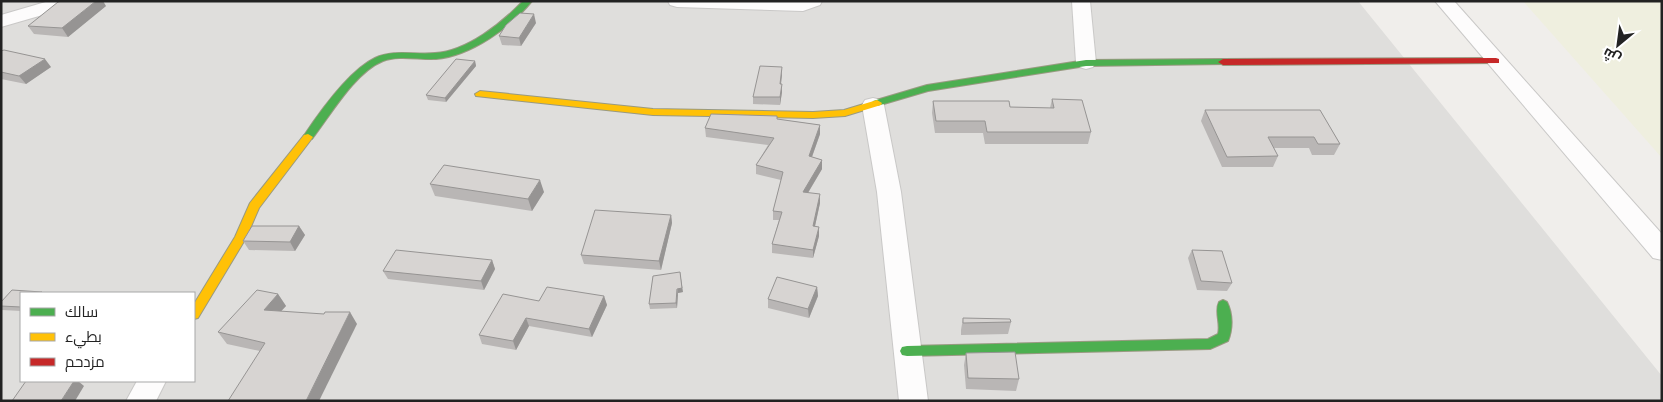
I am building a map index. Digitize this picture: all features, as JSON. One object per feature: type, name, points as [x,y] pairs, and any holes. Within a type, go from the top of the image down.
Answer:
[{"type":"street","points":[[1,21],[70,1]]},
{"type":"street","points":[[195,312],[240,238],[254,206],[358,75],[380,59],[446,55],[457,51],[504,25],[528,1]]},
{"type":"street","points":[[677,1],[803,5],[813,1]]},
{"type":"street","points":[[1081,1],[1086,63]]},
{"type":"street","points":[[1444,1],[1662,251]]},
{"type":"street","points":[[480,94],[652,112],[813,116],[846,113],[927,88],[1086,63],[1496,61]]},
{"type":"street","points":[[873,105],[889,192],[914,401]]},
{"type":"street","points":[[907,351],[1210,344],[1223,337],[1226,328],[1223,305]]},
{"type":"street","points":[[140,401],[151,382]]},
{"type":"shaded area","points":[[1,1],[1358,1],[1662,376],[1662,401],[1,401]]},
{"type":"green space","points":[[1523,1],[1662,1],[1662,158]]},
{"type":"building","points":[[96,1],[62,28],[28,26],[58,2]]},
{"type":"building","points":[[520,13],[534,14],[519,38],[499,36],[506,25]]},
{"type":"building","points":[[4,50],[45,59],[19,76],[1,72],[1,51]]},
{"type":"building","points":[[456,59],[475,61],[445,98],[426,95]]},
{"type":"building","points":[[760,66],[782,67],[780,97],[753,97]]},
{"type":"building","points":[[1052,99],[1082,100],[1091,132],[987,132],[985,121],[936,121],[933,101],[1009,101],[1010,107],[1054,108]]},
{"type":"building","points":[[1205,110],[1320,110],[1340,144],[1318,144],[1314,137],[1268,137],[1278,156],[1227,157]]},
{"type":"building","points":[[711,114],[777,116],[777,119],[820,125],[809,156],[822,160],[803,192],[820,194],[813,226],[819,227],[813,250],[772,244],[782,212],[773,211],[783,172],[756,165],[774,138],[705,128]]},
{"type":"building","points":[[444,165],[540,180],[528,199],[430,184]]},
{"type":"building","points":[[595,210],[671,215],[659,261],[581,255]]},
{"type":"building","points":[[252,226],[299,226],[290,242],[243,241]]},
{"type":"building","points":[[396,250],[492,260],[481,281],[383,271]]},
{"type":"building","points":[[1192,250],[1222,251],[1232,283],[1201,281]]},
{"type":"building","points":[[680,272],[682,288],[677,289],[676,303],[649,304],[653,276]]},
{"type":"building","points":[[777,277],[817,287],[808,309],[768,299]]},
{"type":"building","points":[[547,287],[604,296],[589,329],[526,318],[513,341],[479,335],[503,294],[539,301]]},
{"type":"building","points":[[12,290],[42,292],[20,292],[20,307],[1,306],[1,302]]},
{"type":"building","points":[[257,290],[278,294],[264,310],[324,314],[325,312],[350,312],[306,401],[228,401],[265,343],[218,332]]},
{"type":"building","points":[[963,318],[1010,319],[1011,322],[963,323]]},
{"type":"building","points":[[1015,352],[1019,379],[968,378],[966,353]]},
{"type":"building","points":[[25,382],[73,382],[61,401],[12,401]]},
{"type":"traffic: fast","points":[[308,137],[351,82],[371,64],[388,57],[437,56],[459,50],[503,25],[528,1]]},
{"type":"traffic: fast","points":[[877,103],[927,88],[1086,63],[1223,62]]},
{"type":"traffic: fast","points":[[907,351],[1210,344],[1223,337],[1226,328],[1223,305]]},
{"type":"traffic: slow","points":[[480,94],[653,112],[813,115],[845,113],[877,103]]},
{"type":"traffic: slow","points":[[195,312],[240,238],[254,206],[308,137]]},
{"type":"traffic: jam","points":[[1223,62],[1496,61]]}]
